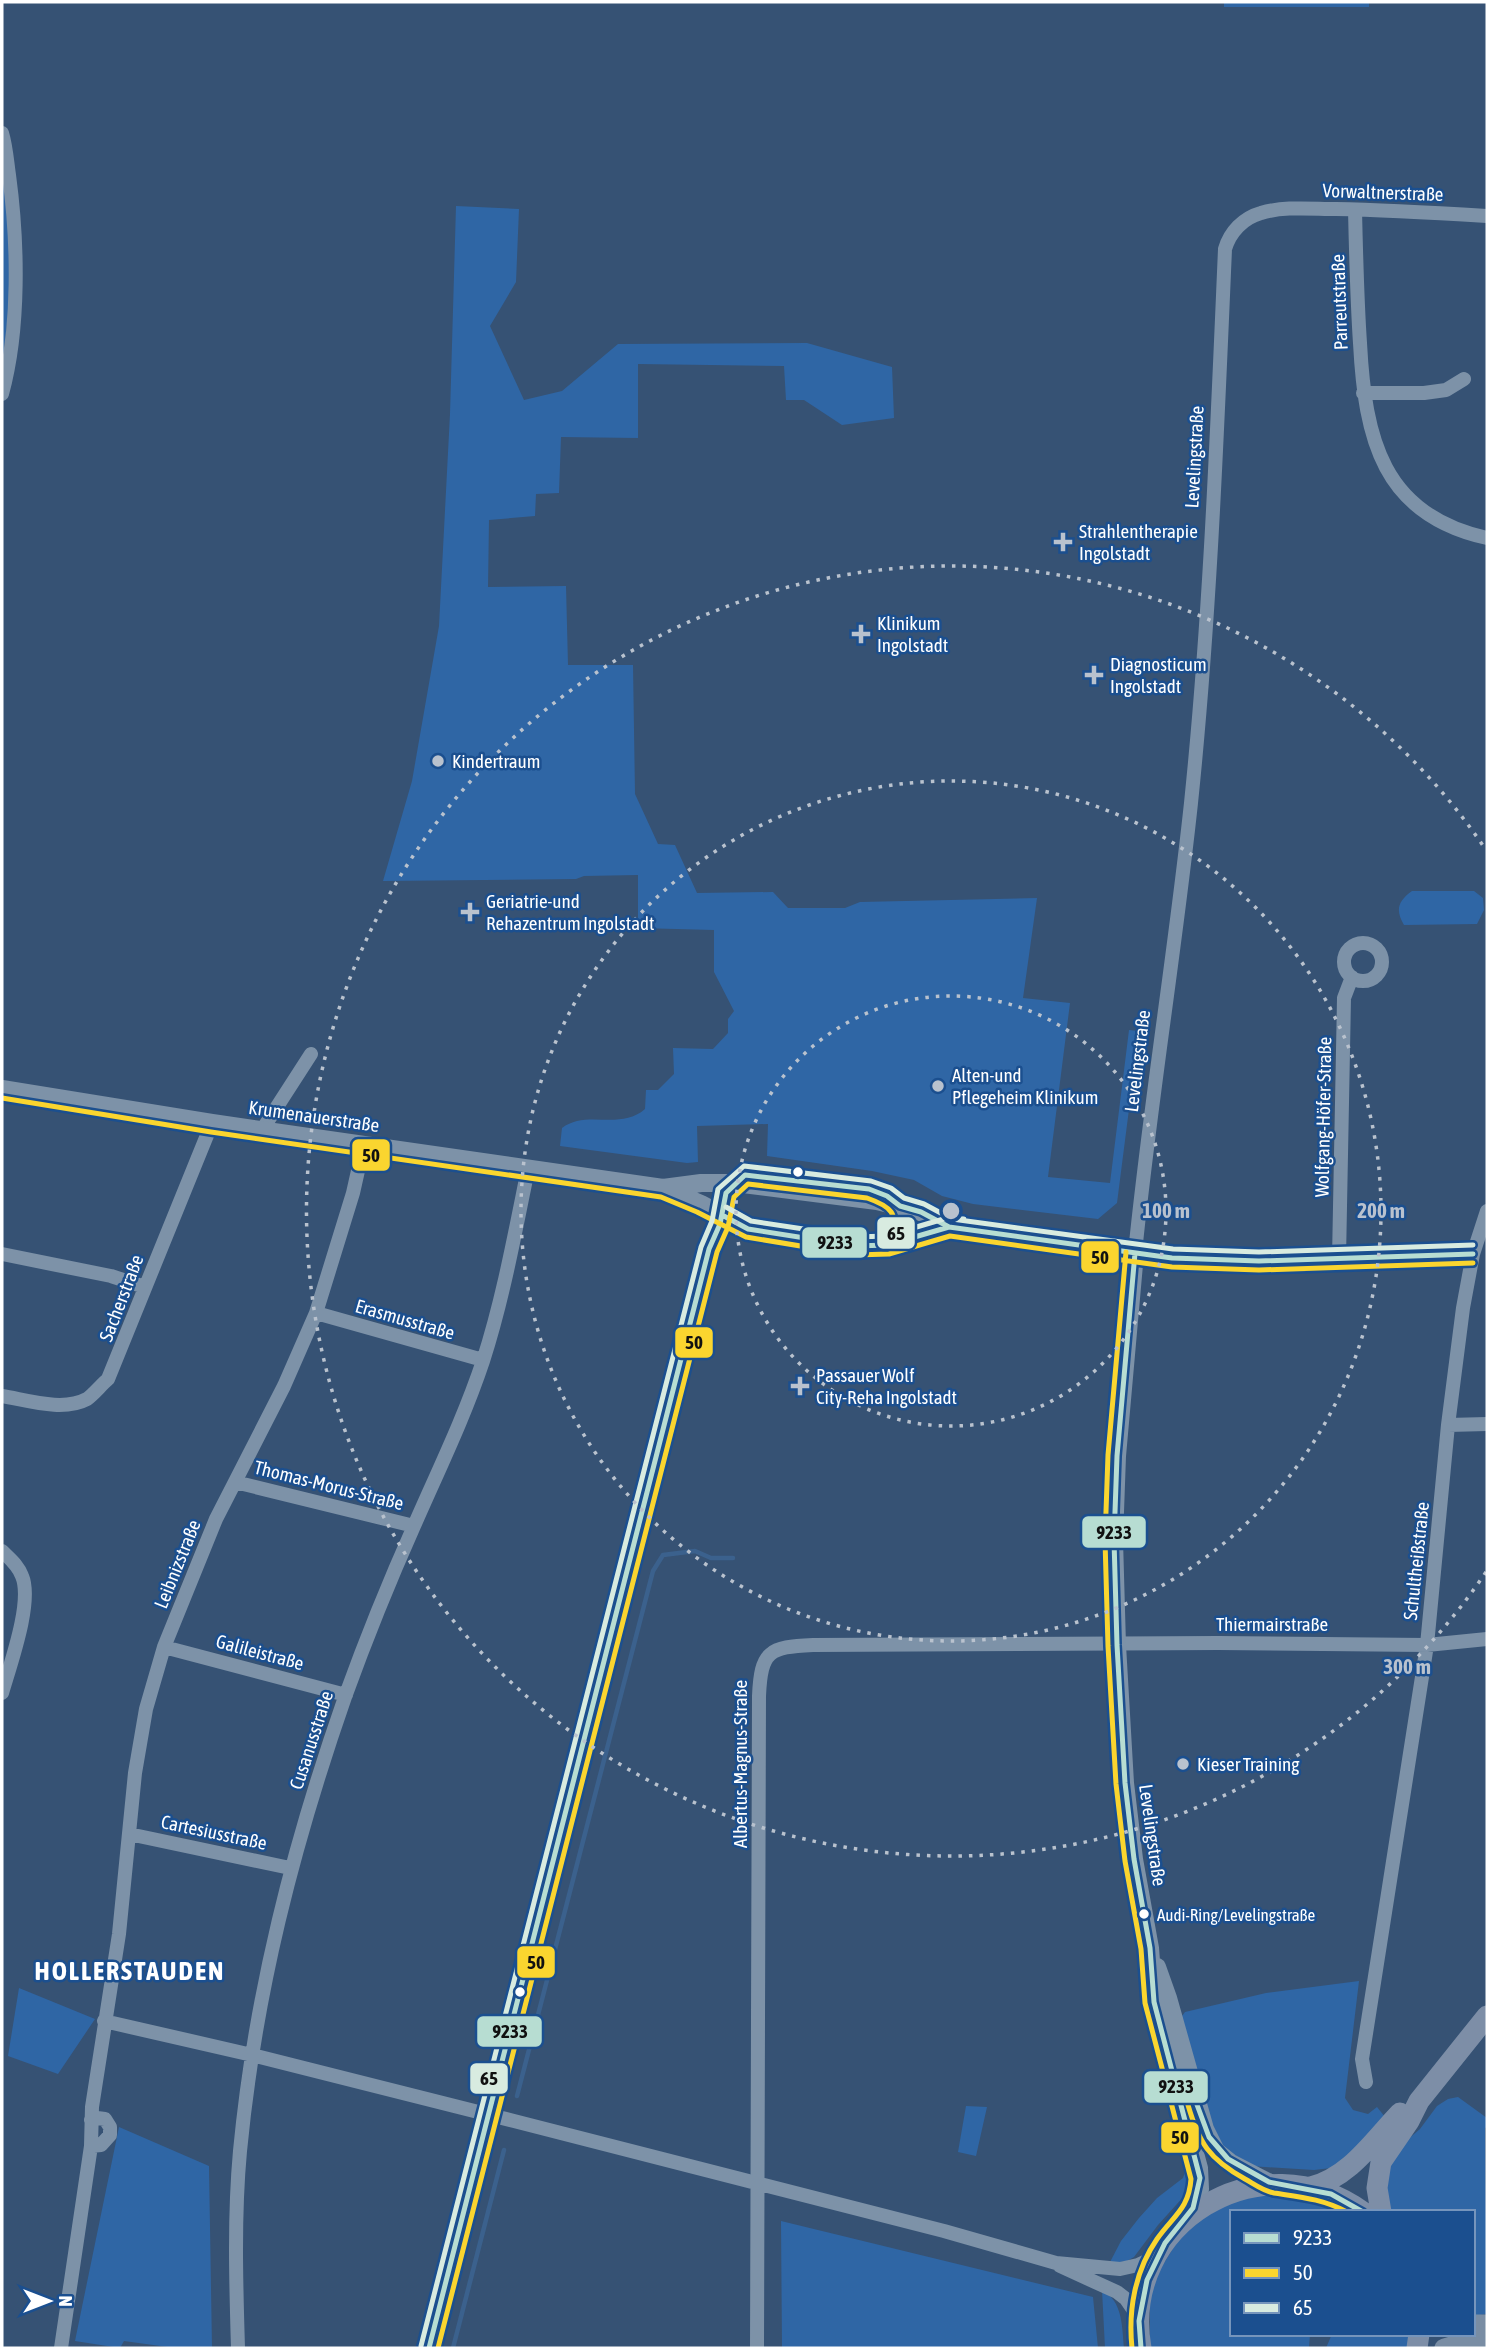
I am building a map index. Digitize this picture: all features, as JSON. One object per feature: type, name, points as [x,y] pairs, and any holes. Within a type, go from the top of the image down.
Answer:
[{"type":"main road","points":[[1381,2210],[1377,2188],[1381,2162],[1419,2101],[1487,2015]]},
{"type":"main road","points":[[1311,2187],[1326,2182],[1345,2170],[1398,2114],[1419,2101]]},
{"type":"main road","points":[[1141,2348],[1139,2318],[1143,2292],[1157,2256],[1171,2235],[1193,2214],[1234,2191],[1272,2184],[1311,2187],[1360,2210]]},
{"type":"main road","points":[[1444,2348],[1454,2344],[1476,2345]]},
{"type":"street","points":[[2,133],[14,214],[15,300],[7,376],[2,394]]},
{"type":"street","name":"Vorwaltnerstraße","points":[[1278,210],[1355,210],[1487,216]]},
{"type":"street","name":"Levelingstraße","points":[[1193,2214],[1200,2189],[1199,2168],[1154,2001],[1150,1948],[1130,1833],[1117,1645],[1114,1540],[1117,1456],[1135,1253],[1180,901],[1196,749],[1208,598],[1225,249],[1227,240],[1239,224],[1259,213],[1278,210]]},
{"type":"street","name":"Parreutstraße","points":[[1355,210],[1357,305],[1363,393],[1368,423],[1377,449],[1403,493],[1420,509],[1464,533],[1487,538]]},
{"type":"street","points":[[1363,393],[1446,390],[1464,379]]},
{"type":"street","name":"Wolfgang-Höfer-Straße","points":[[1339,1259],[1345,998],[1352,977]]},
{"type":"street","points":[[262,1130],[311,1054]]},
{"type":"street","name":"Krumenauerstraße","points":[[2,1089],[212,1123],[663,1188],[701,1183],[735,1183],[877,1201],[921,1212],[949,1227],[1135,1253]]},
{"type":"street","name":"Sacherstraße","points":[[2,1396],[61,1405],[76,1403],[89,1398],[108,1379],[212,1123]]},
{"type":"street","name":"Leibnizstraße","points":[[61,2348],[90,2146],[101,2145],[110,2135],[110,2127],[105,2119],[91,2120],[119,1934],[135,1773],[146,1709],[164,1647],[216,1518],[285,1386],[316,1313],[353,1193],[364,1144]]},
{"type":"street","name":"Cusanusstraße","points":[[238,2348],[236,2252],[240,2155],[252,2055],[269,1955],[290,1868],[346,1695],[379,1608],[453,1439],[483,1360],[528,1169]]},
{"type":"street","points":[[429,2348],[709,1249],[722,1216],[726,1193],[735,1183]]},
{"type":"street","name":"Krumenauerstraße","points":[[663,1188],[747,1229],[856,1246],[887,1245],[949,1227]]},
{"type":"street","points":[[897,1242],[904,1226],[900,1206]]},
{"type":"street","name":"Schultheißstraße","points":[[1366,2082],[1362,2059],[1427,1645],[1448,1425],[1463,1308],[1473,1254],[1487,1211]]},
{"type":"street","points":[[1135,1253],[1220,1261],[1473,1254]]},
{"type":"street","points":[[2,1254],[111,1276],[145,1287]]},
{"type":"street","name":"Erasmusstraße","points":[[316,1313],[483,1360]]},
{"type":"street","points":[[1448,1425],[1487,1424]]},
{"type":"street","name":"Thomas-Morus-Straße","points":[[235,1482],[414,1526]]},
{"type":"street","points":[[2,1551],[16,1563],[23,1578],[25,1595],[20,1629],[2,1693]]},
{"type":"street","name":"Thiermairstraße","points":[[1117,1645],[1427,1645],[1487,1639]]},
{"type":"street","name":"Albertus-Magnus-Straße","points":[[757,2348],[760,1669],[768,1656],[786,1646],[1117,1645]]},
{"type":"street","name":"Galileistraße","points":[[164,1647],[346,1695]]},
{"type":"street","name":"Cartesiusstraße","points":[[130,1834],[290,1868]]},
{"type":"street","name":"Levelingstraße","points":[[1150,1948],[1168,1998],[1205,2129],[1216,2151],[1231,2163],[1272,2184]]},
{"type":"street","points":[[104,2021],[252,2055],[1056,2263],[1120,2269],[1138,2265],[1157,2256]]},
{"type":"street","points":[[1056,2263],[1117,2292],[1126,2299],[1139,2318]]},
{"type":"shaded area","points":[[1224,2],[1369,2],[1369,7],[1224,7]]},
{"type":"shaded area","points":[[2,165],[6,186],[10,263],[8,316],[2,362]]},
{"type":"shaded area","points":[[456,206],[519,209],[516,282],[490,326],[524,400],[562,391],[618,344],[807,343],[892,367],[894,418],[842,425],[804,400],[786,400],[784,366],[638,364],[638,438],[561,437],[559,493],[536,494],[535,516],[489,520],[488,587],[566,586],[568,665],[633,665],[635,794],[658,844],[675,845],[697,893],[773,892],[788,908],[845,908],[860,902],[1037,898],[1023,998],[1070,1003],[1048,1177],[1110,1183],[1129,1030],[1139,1031],[1117,1203],[1098,1219],[973,1204],[942,1196],[914,1180],[872,1171],[767,1156],[768,1124],[697,1126],[698,1162],[687,1163],[560,1146],[562,1128],[571,1123],[592,1119],[625,1119],[645,1109],[646,1090],[658,1090],[674,1074],[673,1048],[713,1049],[728,1033],[728,1019],[734,1011],[714,972],[714,930],[638,928],[638,875],[584,876],[576,879],[383,881],[412,781],[439,626],[450,414]]},
{"type":"shaded area","points":[[1412,891],[1474,891],[1483,898],[1484,910],[1477,924],[1404,925],[1399,915],[1399,906]]},
{"type":"shaded area","points":[[1359,1981],[1345,2098],[1353,2110],[1368,2114],[1377,2107],[1385,2117],[1348,2158],[1331,2168],[1314,2170],[1250,2166],[1216,2142],[1179,2020],[1185,2012],[1266,1993]]},
{"type":"shaded area","points":[[19,1988],[95,2019],[58,2074],[8,2056]]},
{"type":"shaded area","points":[[1458,2097],[1487,2118],[1487,2314],[1475,2316],[1475,2210],[1391,2210],[1388,2202],[1385,2176],[1400,2146],[1420,2129],[1437,2106],[1448,2099]]},
{"type":"shaded area","points":[[966,2106],[987,2107],[976,2156],[958,2152]]},
{"type":"shaded area","points":[[119,2127],[209,2166],[212,2348],[175,2348],[124,2341],[120,2348],[75,2341]]},
{"type":"shaded area","points":[[1188,2163],[1189,2189],[1185,2195],[1134,2257],[1109,2264],[1121,2241],[1139,2218],[1157,2198],[1183,2178]]},
{"type":"shaded area","points":[[1257,2194],[1302,2194],[1343,2210],[1230,2210],[1230,2336],[1310,2336],[1309,2348],[1150,2348],[1150,2297],[1156,2276],[1180,2237],[1215,2209]]},
{"type":"shaded area","points":[[781,2221],[1093,2297],[1098,2348],[782,2348]]},
{"type":"shaded area","points":[[1102,2290],[1118,2308],[1124,2348],[1105,2348]]},
{"type":"shaded area","points":[[1331,2336],[1410,2336],[1408,2348],[1326,2348]]},
{"type":"waterway","points":[[517,2096],[653,1571],[663,1555],[695,1551],[711,1558],[733,1558]]},
{"type":"waterway","points":[[453,2348],[504,2150]]},
{"type":"transit line","name":"50","points":[[2,1098],[211,1132],[661,1197],[746,1237],[855,1255],[889,1254],[950,1236],[1172,1267],[1259,1270],[1473,1263]]},
{"type":"transit line","name":"65","points":[[421,2346],[701,1247],[712,1221],[718,1189],[744,1166],[871,1181],[891,1188],[904,1198],[924,1204],[952,1219],[1173,1249],[1259,1252],[1473,1245]]},
{"type":"transit line","name":"9233","points":[[429,2348],[709,1249],[720,1224],[726,1193],[745,1175],[869,1189],[949,1227],[1172,1258],[1259,1261],[1473,1254]]},
{"type":"transit line","name":"50","points":[[438,2348],[717,1252],[728,1227],[734,1197],[748,1184],[867,1198],[882,1204],[891,1212],[894,1223],[889,1238]]},
{"type":"transit line","name":"65","points":[[726,1207],[751,1221],[857,1237],[886,1236],[947,1218],[964,1219]]},
{"type":"transit line","name":"9233","points":[[722,1215],[748,1229],[856,1246],[887,1245],[949,1227]]},
{"type":"transit line","name":"50","points":[[1126,1252],[1108,1455],[1105,1540],[1116,1784],[1125,1861],[1141,1949],[1145,2003],[1191,2179],[1184,2205],[1149,2251],[1138,2278],[1132,2305],[1132,2348]]},
{"type":"transit line","name":"9233","points":[[1135,1253],[1117,1456],[1114,1540],[1125,1783],[1134,1859],[1150,1948],[1154,2002],[1200,2178],[1193,2208],[1165,2243],[1147,2280],[1139,2321],[1141,2348]]},
{"type":"transit line","name":"9233","points":[[1196,2102],[1209,2137],[1228,2159],[1269,2182],[1331,2194],[1359,2210]]},
{"type":"transit line","name":"50","points":[[1188,2105],[1196,2130],[1207,2149],[1233,2172],[1266,2191],[1320,2201],[1342,2210]]},
{"type":"place","name":"Strahlentherapie Ingolstadt","points":[[1063,542]]},
{"type":"place","name":"Klinikum Ingolstadt","points":[[861,634]]},
{"type":"place","name":"Diagnosticum Ingolstadt","points":[[1094,675]]},
{"type":"place","name":"Kindertraum","points":[[438,761]]},
{"type":"place","name":"Geriatrie-und Rehazentrum Ingolstadt","points":[[470,912]]},
{"type":"place","name":"Alten-und Pflegeheim Klinikum","points":[[938,1086]]},
{"type":"place","name":"Passauer Wolf City-Reha Ingolstadt","points":[[800,1386]]},
{"type":"place","name":"Kieser Training","points":[[1183,1764]]},
{"type":"place","name":"Audi-Ring/Levelingstraße","points":[[1144,1914]]},
{"type":"district","name":"HOLLERSTAUDEN","points":[[130,1971]]}]
